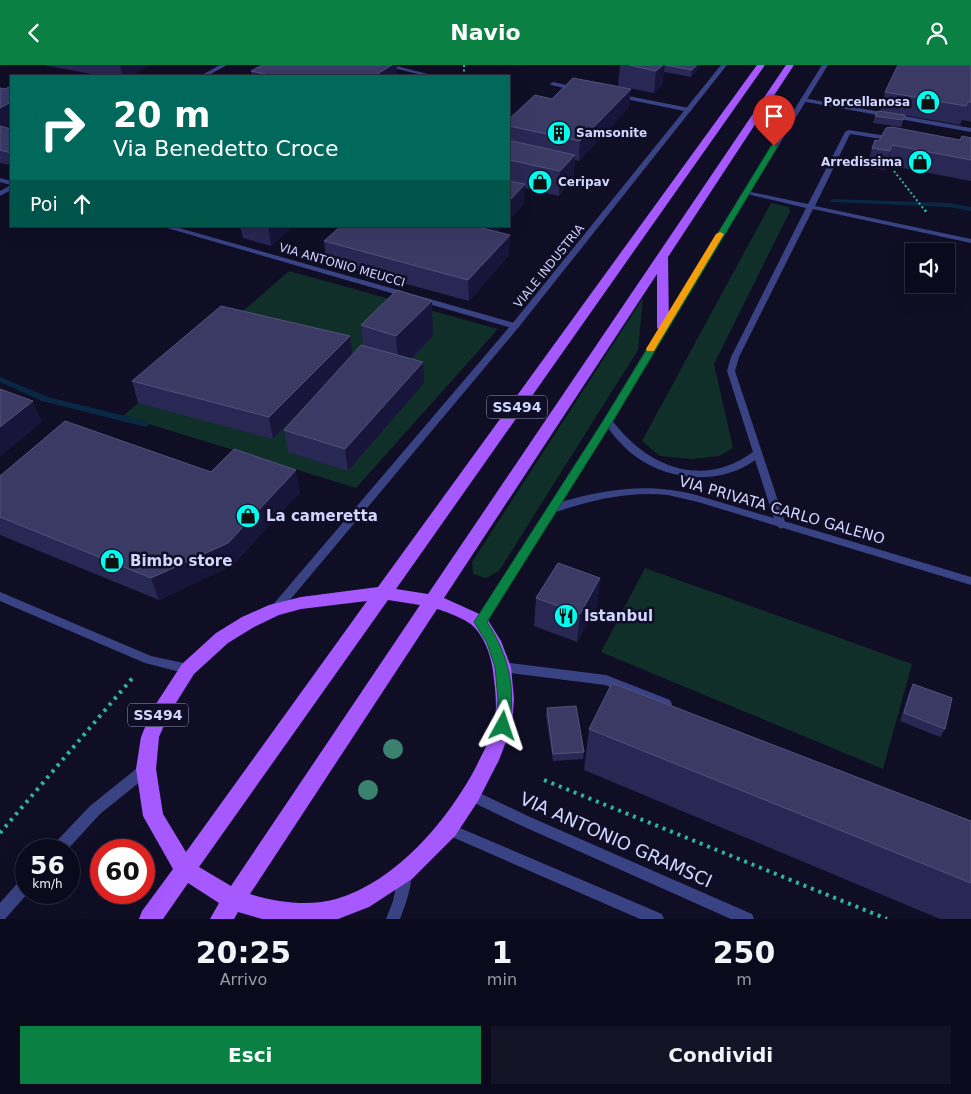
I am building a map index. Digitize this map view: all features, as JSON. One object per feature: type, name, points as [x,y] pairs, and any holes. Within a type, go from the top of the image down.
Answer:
[{"type":"main road","name":"SS494","points":[[221,919],[790,65]]},
{"type":"main road","name":"SS494","points":[[150,919],[759,67]]},
{"type":"main road","points":[[663,257],[663,328]]},
{"type":"main road","name":"SS494","points":[[384,593],[434,601],[451,607],[480,622],[492,641],[502,667],[505,699],[503,726],[471,795],[448,829],[405,872],[362,900],[334,910],[307,914],[264,909],[234,900],[185,870],[153,816],[146,769],[150,737],[160,710],[188,669],[222,638],[248,622],[275,610],[301,603],[384,593]]},
{"type":"street","points":[[206,75],[224,65]]},
{"type":"street","points":[[384,65],[429,75]]},
{"type":"street","name":"VIALE INDUSTRIA","points":[[275,610],[515,326],[724,65]]},
{"type":"street","points":[[480,622],[608,421],[825,65]]},
{"type":"street","points":[[553,84],[582,90]]},
{"type":"street","points":[[611,95],[688,110]]},
{"type":"street","points":[[803,100],[971,130]]},
{"type":"street","points":[[781,525],[731,371],[735,357],[848,132],[905,141]]},
{"type":"street","points":[[746,193],[971,241]]},
{"type":"street","name":"VIA ANTONIO MEUCCI","points":[[167,227],[515,326]]},
{"type":"street","points":[[608,421],[619,437],[644,457],[663,467],[684,472],[704,475],[735,468],[749,461],[758,453]]},
{"type":"street","name":"VIA PRIVATA CARLO GALENO","points":[[552,509],[586,498],[629,493],[668,492],[699,499],[971,581]]},
{"type":"street","points":[[0,596],[149,659],[188,669]]},
{"type":"street","points":[[502,667],[606,679],[679,709]]},
{"type":"street","points":[[68,839],[95,810],[146,769]]},
{"type":"street","name":"VIA ANTONIO GRAMSCI","points":[[471,795],[525,821],[747,919]]},
{"type":"street","points":[[448,829],[656,919]]},
{"type":"street","points":[[393,919],[400,901],[405,872]]},
{"type":"street","points":[[0,914],[15,896]]},
{"type":"path","points":[[894,171],[928,213]]},
{"type":"path","points":[[0,833],[149,659]]},
{"type":"path","points":[[544,780],[887,919]]},
{"type":"green space","points":[[771,203],[789,207],[790,211],[714,364],[733,448],[719,456],[691,459],[660,456],[642,441]]},
{"type":"green space","points":[[289,271],[498,329],[356,488],[123,416]]},
{"type":"green space","points":[[643,298],[638,350],[499,571],[486,578],[473,574],[472,562]]},
{"type":"green space","points":[[645,568],[912,664],[883,769],[601,652]]},
{"type":"building","points":[[262,65],[392,65],[376,75],[262,75],[265,74],[251,71]]},
{"type":"building","points":[[629,65],[663,65],[656,71]]},
{"type":"building","points":[[665,65],[697,65],[692,70]]},
{"type":"building","points":[[898,65],[971,65],[971,102],[968,102],[966,106],[885,92]]},
{"type":"building","points":[[573,78],[631,89],[580,141],[510,126],[510,118],[535,95],[552,99]]},
{"type":"building","points":[[10,86],[10,103],[0,108],[0,88],[5,89]]},
{"type":"building","points":[[878,111],[905,115],[903,120],[875,116]]},
{"type":"building","points":[[0,126],[10,129],[10,153],[0,150]]},
{"type":"building","points":[[892,127],[960,140],[962,136],[971,138],[971,160],[892,145],[890,151],[872,148],[875,140],[879,141],[886,128]]},
{"type":"building","points":[[512,141],[575,155],[560,171],[510,160],[510,143]]},
{"type":"building","points":[[510,181],[525,184],[510,200]]},
{"type":"building","points":[[340,227],[483,227],[510,235],[468,280],[324,241]]},
{"type":"building","points":[[397,290],[432,301],[396,336],[361,325]]},
{"type":"building","points":[[221,306],[350,336],[269,417],[132,381]]},
{"type":"building","points":[[361,345],[423,362],[345,449],[284,430]]},
{"type":"building","points":[[0,389],[33,401],[0,427]]},
{"type":"building","points":[[65,421],[211,472],[234,449],[296,470],[228,543],[151,578],[0,517],[0,476]]},
{"type":"building","points":[[558,563],[600,578],[580,614],[536,598]]},
{"type":"building","points":[[612,683],[971,821],[971,883],[589,729]]},
{"type":"building","points":[[913,684],[952,698],[945,729],[904,713]]},
{"type":"building","points":[[576,706],[584,752],[553,754],[547,708]]},
{"type":"waterway","points":[[833,201],[949,205],[971,209]]},
{"type":"waterway","points":[[0,379],[45,399],[146,424]]},
{"type":"slow traffic","points":[[650,349],[720,234]]},
{"type":"place","name":"Porcellanosa","points":[[928,102]]},
{"type":"place","name":"Samsonite","points":[[559,133]]},
{"type":"place","name":"Arredissima","points":[[920,162]]},
{"type":"place","name":"Ceripav","points":[[540,182]]},
{"type":"place","name":"La cameretta","points":[[248,516]]},
{"type":"place","name":"Bimbo store","points":[[112,561]]},
{"type":"place","name":"Istanbul","points":[[566,616]]},
{"type":"route","points":[[503,726],[505,699],[502,667],[492,641],[480,622],[608,421],[774,146]]}]
